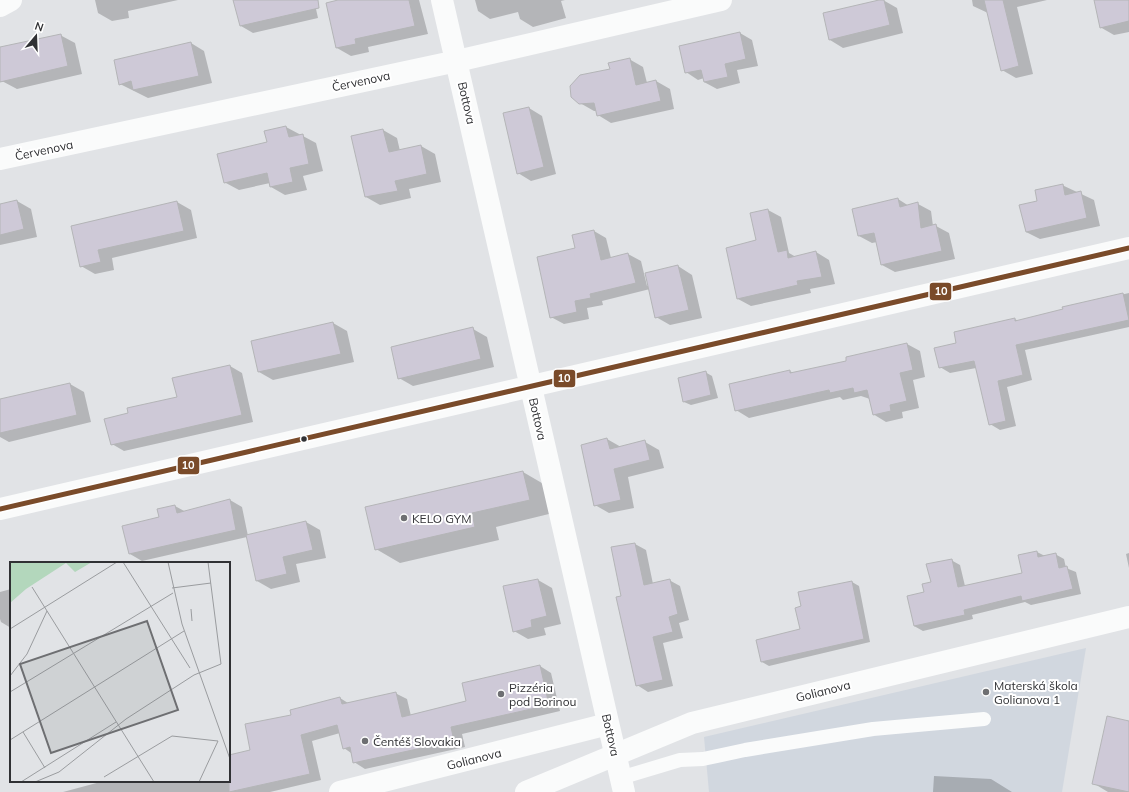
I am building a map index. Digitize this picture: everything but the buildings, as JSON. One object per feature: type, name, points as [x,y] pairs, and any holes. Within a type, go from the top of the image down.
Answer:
[{"type":"street","points":[[0,6],[11,0]]},
{"type":"street","name":"Bottova","points":[[442,0],[622,785]]},
{"type":"street","name":"Červenova","points":[[0,159],[457,61],[720,0]]},
{"type":"street","points":[[0,509],[1129,248]]},
{"type":"street","name":"Golianova","points":[[526,792],[692,722],[1129,617]]},
{"type":"street","name":"Golianova","points":[[340,792],[608,724]]},
{"type":"lane","points":[[622,785],[680,760],[703,759],[745,750],[873,729],[984,719]]},
{"type":"shaded area","name":"Materská škola Golianova 1","points":[[1086,648],[1062,792],[709,792],[704,737]]},
{"type":"transit line","name":"10","points":[[0,509],[1129,248]]},
{"type":"place","name":"KELO GYM","points":[[404,518]]},
{"type":"place","name":"Materská škola Golianova 1","points":[[986,692]]},
{"type":"place","name":"Pizzéria pod Borinou","points":[[501,694]]},
{"type":"place","name":"Čentéš Slovakia","points":[[365,741]]}]
